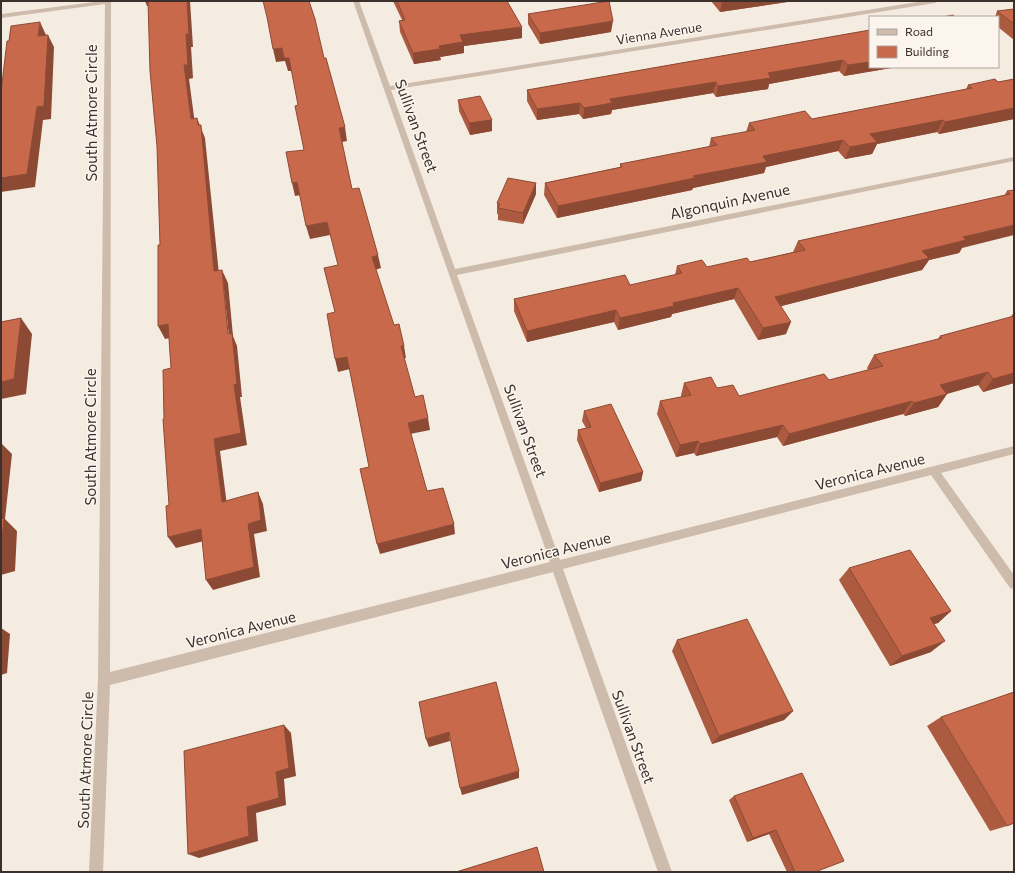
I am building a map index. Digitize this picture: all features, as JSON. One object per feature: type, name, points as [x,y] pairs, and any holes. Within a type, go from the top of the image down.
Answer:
[{"type":"street","points":[[1,16],[108,1]]},
{"type":"street","name":"South Atmore Circle","points":[[96,872],[104,680],[108,1]]},
{"type":"street","name":"Sullivan Street","points":[[356,1],[665,872]]},
{"type":"street","name":"Vienna Avenue","points":[[387,89],[935,1]]},
{"type":"street","name":"Algonquin Avenue","points":[[452,273],[1014,159]]},
{"type":"street","name":"Veronica Avenue","points":[[104,680],[934,472],[1014,450]]},
{"type":"street","points":[[934,472],[1014,584]]},
{"type":"building","points":[[148,1],[187,1],[189,34],[186,34],[188,65],[184,65],[191,119],[197,118],[198,125],[201,125],[214,271],[222,270],[228,334],[232,333],[237,384],[234,385],[241,433],[214,439],[222,502],[258,492],[261,520],[248,524],[254,567],[206,580],[201,529],[168,537],[166,506],[169,505],[163,419],[163,370],[171,368],[168,324],[158,326],[158,245],[160,245],[157,146],[150,71]]},
{"type":"building","points":[[263,1],[309,1],[315,19],[324,58],[326,58],[345,127],[339,128],[352,189],[359,188],[378,255],[372,257],[394,325],[399,324],[404,346],[401,346],[415,397],[423,395],[428,418],[408,423],[427,491],[443,488],[454,524],[377,544],[360,469],[369,467],[347,357],[335,359],[327,314],[335,312],[324,268],[338,265],[327,222],[306,226],[297,182],[292,183],[286,152],[304,150],[295,106],[298,105],[289,58],[284,58],[282,48],[273,49]]},
{"type":"building","points":[[397,1],[507,1],[522,27],[460,35],[463,42],[439,46],[440,49],[413,53],[399,21],[405,20]]},
{"type":"building","points":[[609,1],[613,21],[540,33],[528,14]]},
{"type":"building","points":[[1014,9],[1014,24],[997,11]]},
{"type":"building","points":[[40,22],[38,36],[48,35],[44,106],[37,107],[27,174],[1,178],[1,92],[7,41],[9,41],[11,26]]},
{"type":"building","points":[[869,30],[869,62],[848,65],[843,60],[768,73],[771,78],[718,86],[716,82],[610,99],[612,103],[584,108],[580,103],[537,109],[527,90]]},
{"type":"building","points":[[995,79],[998,82],[1014,79],[1014,108],[945,122],[943,120],[870,134],[877,142],[850,147],[843,140],[763,156],[767,162],[693,176],[695,178],[558,206],[545,183],[622,167],[620,164],[717,145],[711,138],[755,130],[749,123],[805,111],[812,119],[972,88],[968,85]]},
{"type":"building","points":[[480,96],[492,120],[469,123],[458,100]]},
{"type":"building","points":[[508,178],[536,183],[523,213],[498,208],[500,204],[497,203]]},
{"type":"building","points":[[1014,190],[1014,225],[963,237],[966,240],[922,251],[929,258],[775,297],[791,322],[763,328],[738,288],[673,303],[674,306],[620,318],[616,310],[527,331],[514,299],[625,275],[630,285],[682,273],[677,266],[702,260],[707,267],[747,258],[750,262],[805,250],[798,241],[1010,194],[1007,191]]},
{"type":"building","points":[[1014,316],[1014,373],[993,379],[988,372],[940,385],[947,394],[914,403],[912,401],[789,434],[783,425],[700,444],[698,441],[680,445],[660,401],[691,395],[684,383],[711,377],[717,388],[733,385],[739,396],[824,374],[829,380],[883,366],[874,355],[942,338],[940,336]]},
{"type":"building","points":[[21,318],[14,379],[1,382],[1,322]]},
{"type":"building","points":[[611,404],[643,472],[600,483],[578,430],[591,427],[584,411]]},
{"type":"building","points":[[4,518],[1,551],[1,519]]},
{"type":"building","points":[[910,550],[951,611],[930,618],[945,641],[902,656],[849,568]]},
{"type":"building","points":[[747,619],[793,711],[719,736],[677,640]]},
{"type":"building","points":[[496,682],[519,771],[460,788],[449,732],[426,739],[419,702]]},
{"type":"building","points":[[1014,692],[1014,823],[1007,826],[941,717]]},
{"type":"building","points":[[284,725],[289,768],[276,772],[279,798],[247,807],[249,836],[188,854],[184,751]]},
{"type":"building","points":[[802,773],[844,861],[815,872],[795,872],[776,830],[753,838],[734,796]]},
{"type":"building","points":[[537,847],[544,872],[456,872]]}]
